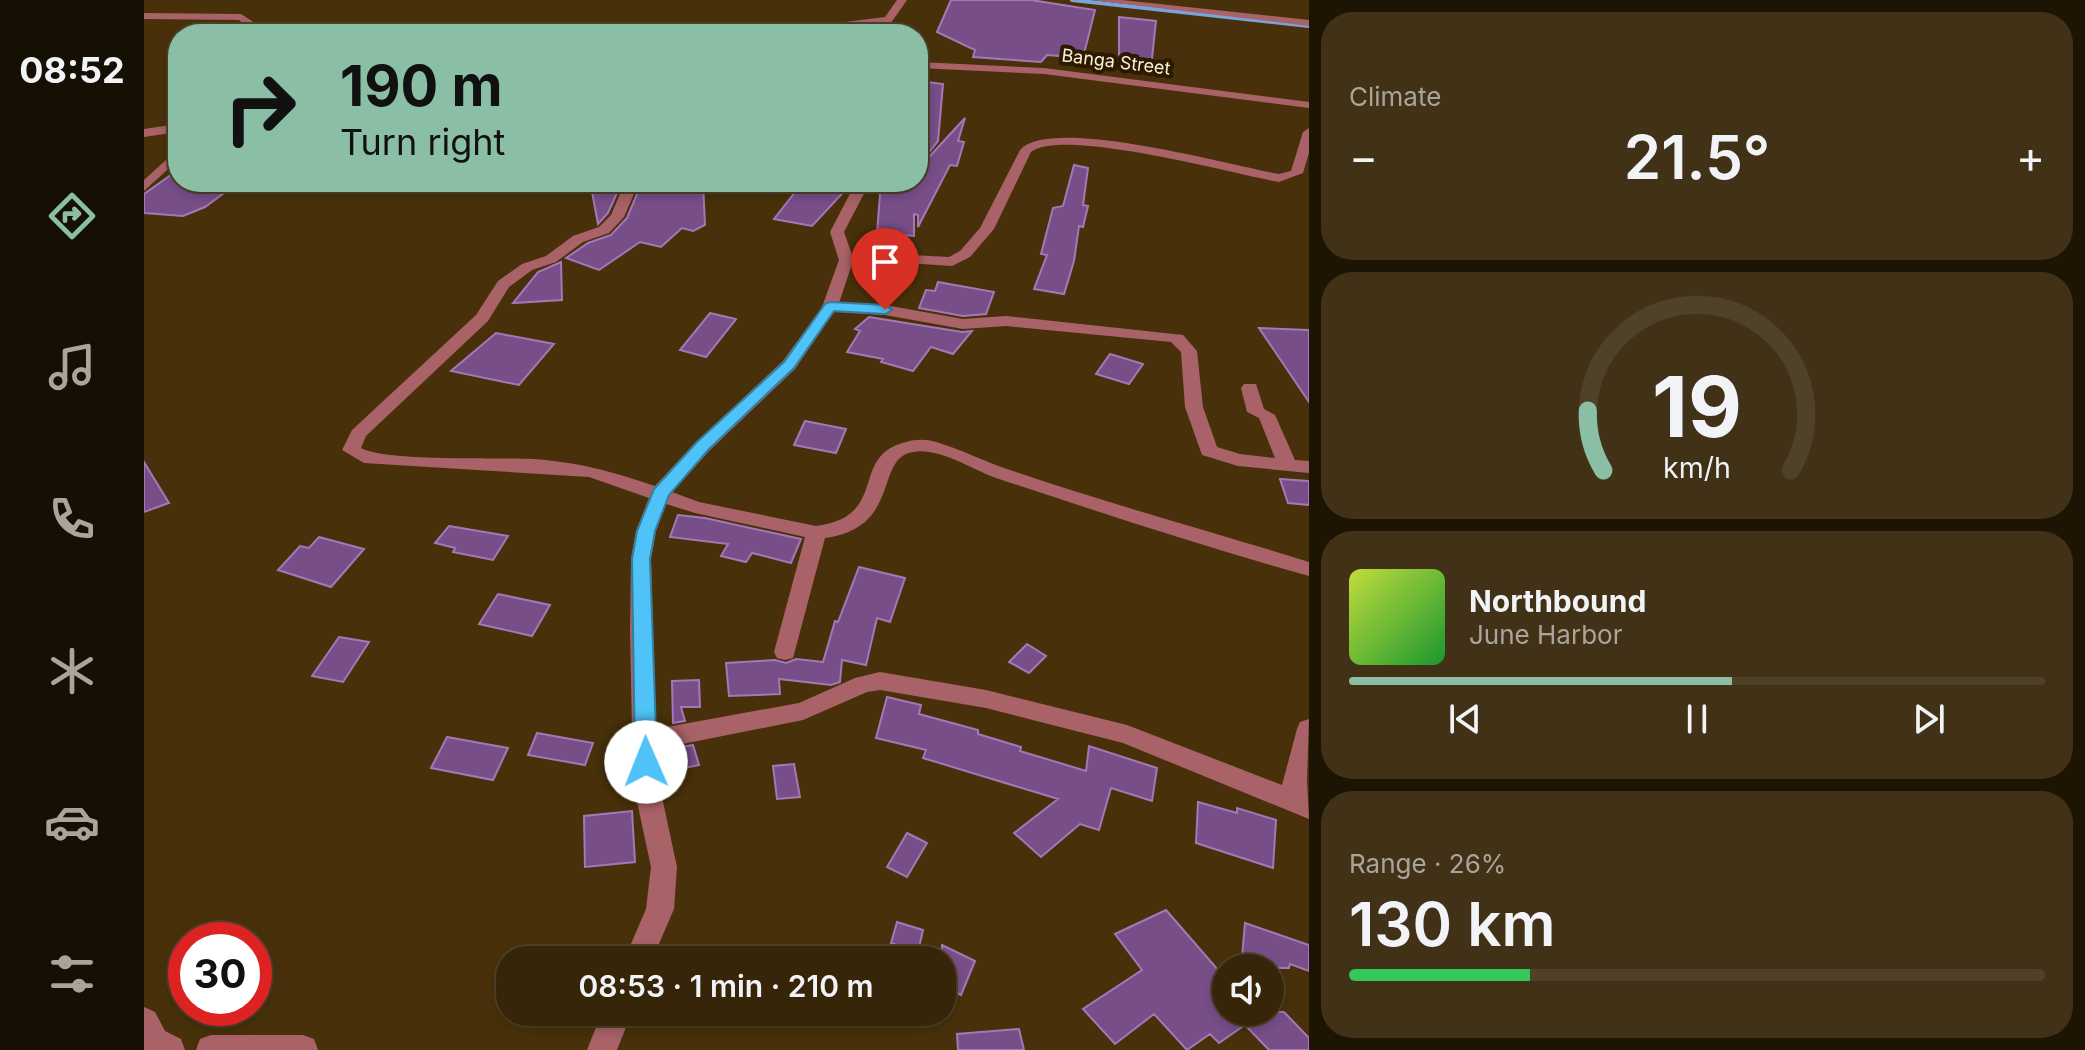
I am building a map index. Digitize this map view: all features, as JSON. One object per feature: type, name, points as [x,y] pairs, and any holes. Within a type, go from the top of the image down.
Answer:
[{"type":"street","points":[[885,24],[902,0]]},
{"type":"street","points":[[1096,0],[1264,14],[1309,23]]},
{"type":"street","points":[[144,16],[243,13],[252,24]]},
{"type":"street","points":[[852,24],[889,19]]},
{"type":"street","name":"Banga Street","points":[[928,65],[1044,71],[1309,105]]},
{"type":"street","points":[[144,133],[168,129]]},
{"type":"street","points":[[846,260],[891,258],[952,262],[958,259],[979,239],[1026,150],[1034,143],[1049,140],[1100,145],[1279,178],[1297,173],[1309,132]]},
{"type":"street","points":[[144,187],[168,163]]},
{"type":"street","points":[[628,192],[617,217],[604,230],[564,247],[551,259],[516,273],[503,284],[482,318],[358,434],[351,450],[364,457],[398,460],[564,467],[592,471],[732,517],[816,533],[838,530],[860,519],[874,497],[881,469],[894,452],[910,446],[931,446],[1003,474],[1309,569]]},
{"type":"street","points":[[644,946],[660,909],[664,867],[646,783],[641,559],[646,531],[660,493],[703,446],[789,365],[830,307],[846,260],[837,232],[858,192]]},
{"type":"street","points":[[830,307],[885,310],[963,324],[1006,321],[1177,338],[1189,351],[1194,407],[1209,451],[1238,460],[1309,467]]},
{"type":"street","points":[[1250,388],[1256,412],[1266,415],[1287,464]]},
{"type":"street","points":[[785,652],[816,533]]},
{"type":"street","points":[[646,741],[803,711],[863,684],[880,681],[986,699],[1127,735],[1303,805]]},
{"type":"street","points":[[1303,805],[1294,780],[1309,729]]},
{"type":"street","points":[[144,1022],[154,1042],[170,1050]]},
{"type":"street","points":[[602,1050],[611,1026]]},
{"type":"street","points":[[211,1050],[303,1050]]},
{"type":"building","points":[[951,0],[1031,0],[1095,10],[1083,58],[1047,55],[1041,62],[973,57],[975,50],[937,32]]},
{"type":"building","points":[[1119,17],[1156,21],[1151,68],[1119,65]]},
{"type":"building","points":[[928,82],[943,84],[938,141],[928,154]]},
{"type":"building","points":[[965,118],[958,141],[964,142],[957,166],[950,165],[918,227],[918,215],[914,214],[914,236],[877,233],[880,192],[928,192],[928,158]]},
{"type":"building","points":[[1074,165],[1088,168],[1083,205],[1088,206],[1083,227],[1079,226],[1074,261],[1064,294],[1034,289],[1047,255],[1041,254],[1053,208],[1063,206]]},
{"type":"building","points":[[168,177],[168,192],[225,192],[205,207],[183,216],[144,213],[144,194]]},
{"type":"building","points":[[592,192],[617,192],[608,213],[598,224]]},
{"type":"building","points":[[638,192],[703,192],[705,225],[693,231],[682,228],[661,247],[640,242],[599,270],[566,258],[588,243],[611,235],[627,218]]},
{"type":"building","points":[[795,192],[844,192],[812,226],[774,219]]},
{"type":"building","points":[[561,262],[562,300],[513,303],[538,272]]},
{"type":"building","points":[[938,282],[994,292],[986,314],[963,316],[919,308],[926,290],[935,291]]},
{"type":"building","points":[[710,313],[736,319],[706,357],[680,350]]},
{"type":"building","points":[[869,317],[972,331],[953,354],[931,347],[913,371],[881,362],[883,359],[847,352],[860,331],[855,329]]},
{"type":"building","points":[[1259,328],[1309,330],[1309,402]]},
{"type":"building","points":[[496,333],[554,344],[519,385],[451,371]]},
{"type":"building","points":[[1110,354],[1143,364],[1129,384],[1096,374]]},
{"type":"building","points":[[805,421],[846,429],[836,453],[794,445]]},
{"type":"building","points":[[144,462],[169,503],[144,512]]},
{"type":"building","points":[[1280,479],[1309,481],[1309,505],[1288,503]]},
{"type":"building","points":[[678,515],[801,539],[791,563],[752,553],[746,562],[721,556],[728,544],[670,537]]},
{"type":"building","points":[[449,526],[508,536],[493,560],[453,552],[455,548],[435,543]]},
{"type":"building","points":[[319,537],[364,549],[331,587],[278,570],[300,546],[309,548]]},
{"type":"building","points":[[859,567],[905,578],[890,622],[877,618],[866,665],[842,660],[840,682],[831,685],[779,679],[780,694],[729,696],[726,663],[775,660],[786,663],[796,659],[823,662],[835,621],[838,622]]},
{"type":"building","points":[[498,594],[550,605],[532,636],[479,624]]},
{"type":"building","points":[[339,637],[369,642],[343,682],[312,676]]},
{"type":"building","points":[[1027,644],[1046,656],[1029,673],[1009,662]]},
{"type":"building","points":[[699,680],[700,707],[681,707],[685,721],[673,723],[672,681]]},
{"type":"building","points":[[887,697],[921,705],[919,714],[978,730],[978,734],[1021,747],[1020,751],[1086,771],[1089,746],[1157,768],[1152,801],[1111,788],[1099,830],[1080,824],[1041,857],[1014,833],[1058,799],[923,758],[926,750],[876,738]]},
{"type":"building","points":[[537,733],[593,743],[585,765],[528,755]]},
{"type":"building","points":[[447,737],[508,748],[493,780],[431,768]]},
{"type":"building","points":[[693,745],[699,765],[665,772],[660,751]]},
{"type":"building","points":[[794,764],[800,797],[777,799],[773,766]]},
{"type":"building","points":[[1198,802],[1237,813],[1237,808],[1276,820],[1273,868],[1196,843]]},
{"type":"building","points":[[632,811],[635,862],[585,867],[584,816]]},
{"type":"building","points":[[907,833],[927,843],[907,877],[887,867]]},
{"type":"building","points":[[1166,910],[1212,963],[1212,1026],[1244,1026],[1219,1043],[1210,1034],[1187,1050],[1154,1014],[1115,1044],[1083,1009],[1142,970],[1115,934]]},
{"type":"building","points":[[897,922],[923,930],[919,946],[891,943]]},
{"type":"building","points":[[1245,923],[1309,945],[1309,971],[1290,964],[1289,968],[1284,968],[1284,954],[1242,954]]},
{"type":"building","points":[[956,952],[975,961],[961,995],[956,992]]},
{"type":"building","points":[[1284,1012],[1309,1038],[1309,1050],[1269,1050],[1246,1026],[1284,1026]]},
{"type":"building","points":[[1019,1029],[1024,1050],[958,1050],[957,1034]]},
{"type":"waterway","points":[[1072,0],[1309,26]]},
{"type":"route","points":[[646,762],[641,559],[646,531],[660,493],[703,446],[789,365],[830,307],[885,310]]}]
